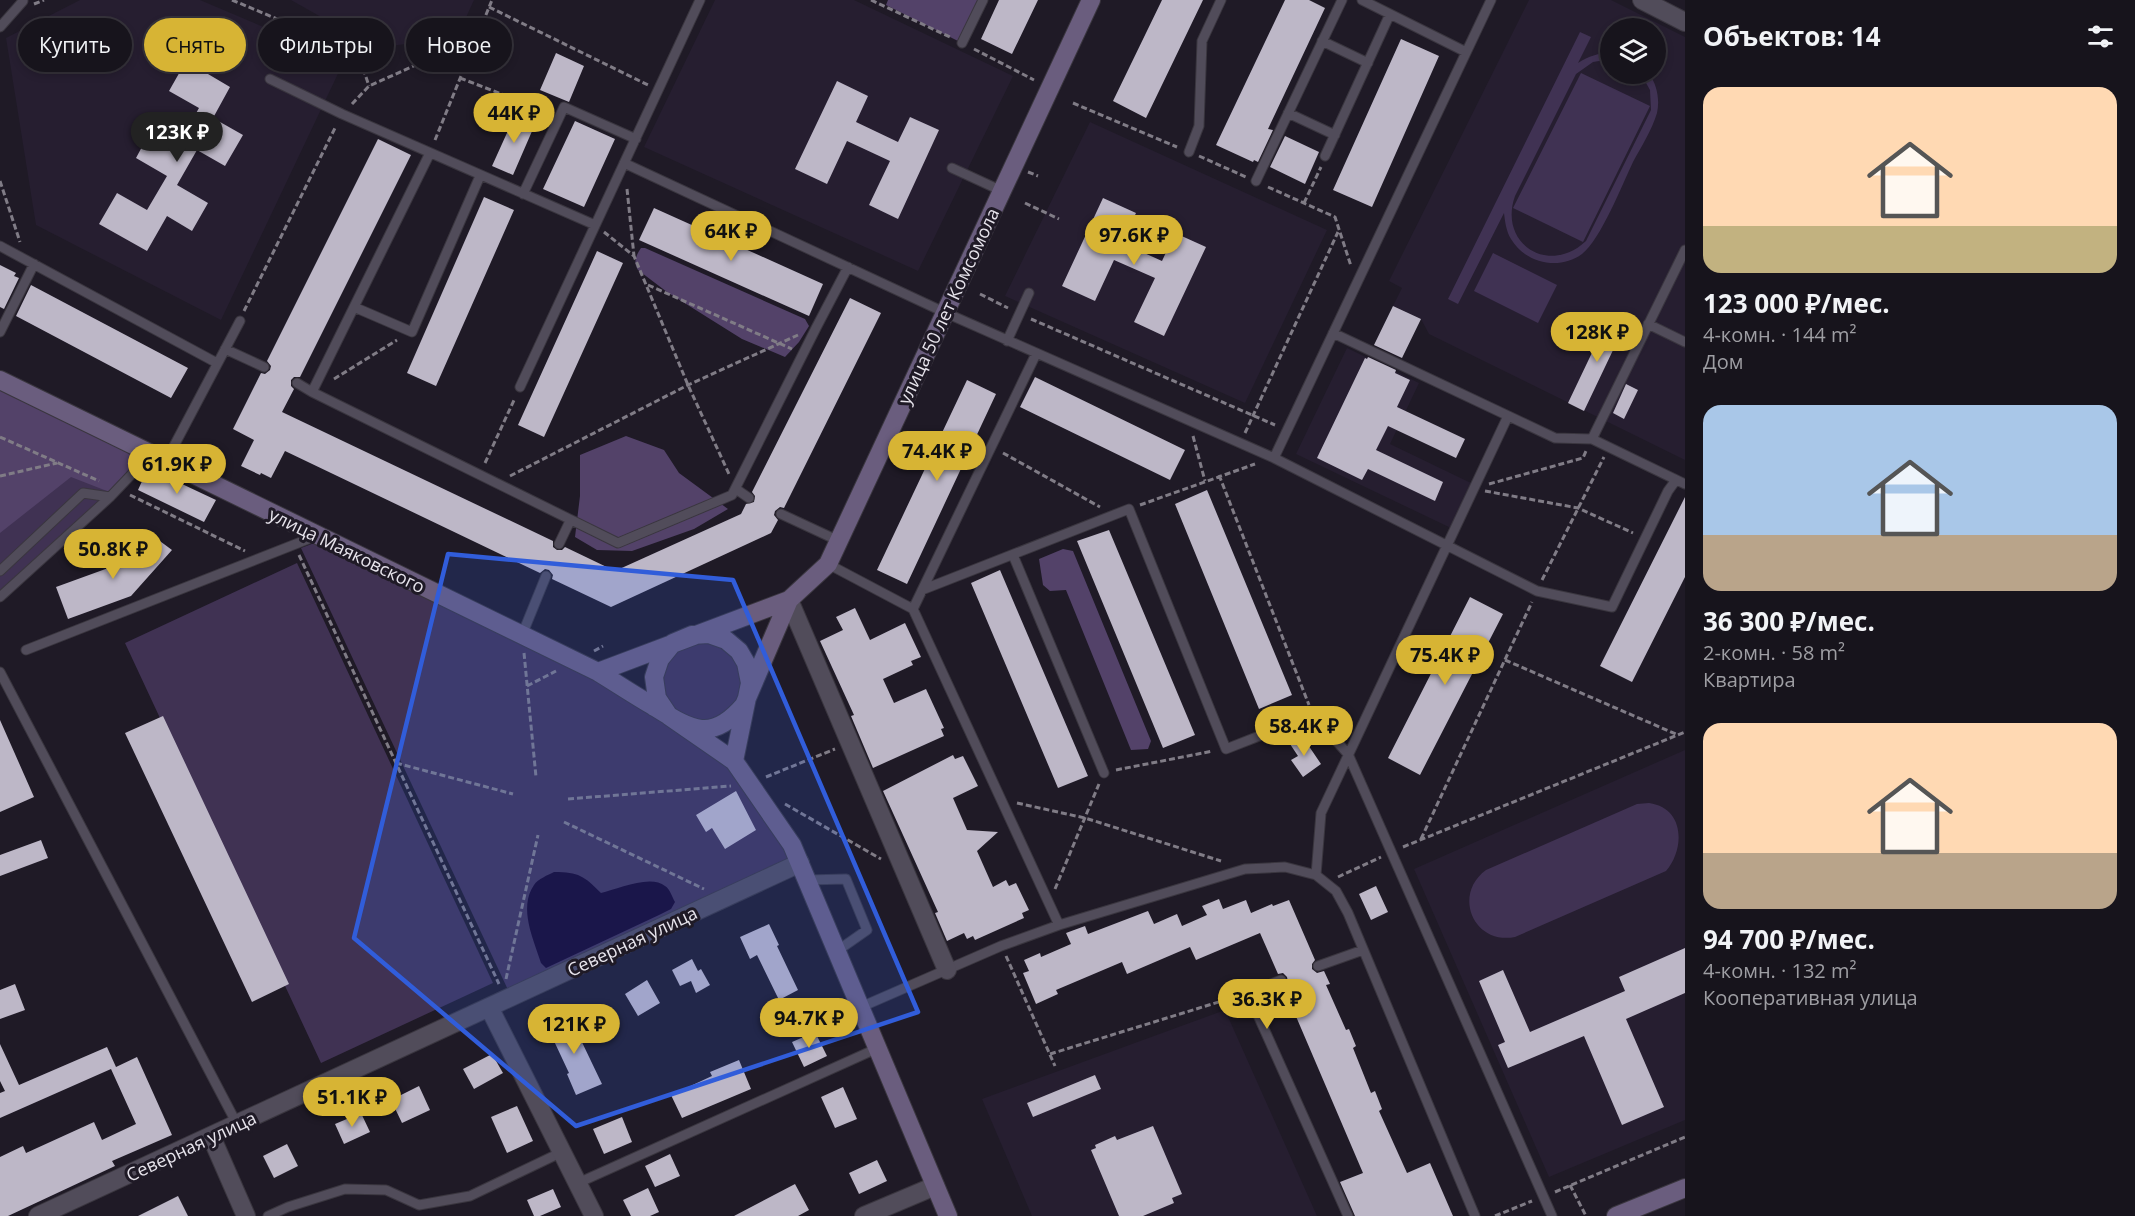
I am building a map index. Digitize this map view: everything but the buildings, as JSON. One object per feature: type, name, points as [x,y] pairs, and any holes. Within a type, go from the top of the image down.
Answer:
[{"type":"main road","name":"улица 50 лет Комсомола","points":[[789,600],[828,564],[1091,0]]},
{"type":"main road","name":"улица Маяковского","points":[[0,380],[319,536],[523,643],[598,672],[669,716]]},
{"type":"main road","points":[[598,672],[789,600]]},
{"type":"main road","points":[[669,716],[689,728],[709,729],[732,719],[744,705],[789,600]]},
{"type":"main road","points":[[734,760],[750,683],[746,663],[739,651],[726,640],[709,634],[692,635],[673,643],[660,659],[654,677],[657,698],[669,716],[734,760],[792,845],[948,1216]]},
{"type":"main road","points":[[1616,1216],[1685,1188]]},
{"type":"street","points":[[1642,0],[1685,22]]},
{"type":"street","points":[[789,600],[947,970]]},
{"type":"street","name":"Северная улица","points":[[38,1216],[489,1007],[505,996],[724,898],[804,872]]},
{"type":"street","points":[[489,1007],[594,1216]]},
{"type":"street","points":[[211,1136],[246,1216]]},
{"type":"street","points":[[864,1216],[935,1186]]},
{"type":"lane","points":[[0,27],[23,0]]},
{"type":"lane","points":[[520,387],[700,0]]},
{"type":"lane","points":[[962,43],[983,0]]},
{"type":"lane","points":[[1189,152],[1199,126],[1202,40],[1221,0]]},
{"type":"lane","points":[[1256,181],[1341,0]]},
{"type":"lane","points":[[1362,0],[1466,52]]},
{"type":"lane","points":[[1274,458],[1491,0]]},
{"type":"lane","points":[[1325,156],[1390,14]]},
{"type":"lane","points":[[1322,41],[1368,63]]},
{"type":"lane","points":[[270,80],[480,176],[595,225]]},
{"type":"lane","points":[[522,194],[564,107],[636,139]]},
{"type":"lane","points":[[1288,113],[1335,135]]},
{"type":"lane","points":[[312,392],[430,153]]},
{"type":"lane","points":[[624,163],[945,313],[1274,458],[1537,591],[1612,607],[1668,491],[1680,482],[1592,439],[1555,438],[1333,333]]},
{"type":"lane","points":[[952,168],[1002,191]]},
{"type":"lane","points":[[354,307],[412,332],[480,176]]},
{"type":"lane","points":[[0,246],[217,363]]},
{"type":"lane","points":[[1592,439],[1685,250]]},
{"type":"lane","points":[[0,332],[30,261]]},
{"type":"lane","points":[[297,383],[618,543],[732,495],[848,267]]},
{"type":"lane","points":[[1007,340],[1029,293]]},
{"type":"lane","points":[[0,597],[110,497],[159,458],[240,321]]},
{"type":"lane","points":[[1648,324],[1685,342]]},
{"type":"lane","points":[[225,349],[264,367]]},
{"type":"lane","points":[[913,609],[1036,354]]},
{"type":"lane","points":[[1316,875],[1321,813],[1508,416]]},
{"type":"lane","points":[[736,489],[749,498]]},
{"type":"lane","points":[[0,571],[83,493],[110,497]]},
{"type":"lane","points":[[922,590],[1130,509],[1226,749],[1313,715],[1348,754],[1552,1216]]},
{"type":"lane","points":[[781,514],[839,541]]},
{"type":"lane","points":[[559,544],[570,521]]},
{"type":"lane","points":[[26,650],[319,536]]},
{"type":"lane","points":[[1012,555],[1104,772]]},
{"type":"lane","points":[[828,564],[913,609],[1059,925]]},
{"type":"lane","points":[[523,643],[546,576]]},
{"type":"lane","points":[[0,672],[237,1124]]},
{"type":"lane","points":[[861,1007],[1001,946],[1059,925],[1245,869],[1285,867],[1316,875],[1336,891],[1475,1216]]},
{"type":"lane","points":[[804,872],[846,879],[867,930],[837,951]]},
{"type":"lane","points":[[1318,966],[1363,951]]},
{"type":"lane","points":[[1281,980],[1248,993],[1348,1216]]},
{"type":"lane","points":[[578,1183],[878,1048]]},
{"type":"lane","points":[[267,1216],[345,1189],[386,1190],[419,1205],[470,1196],[562,1152]]},
{"type":"path","points":[[232,0],[358,53],[369,86]]},
{"type":"path","points":[[484,18],[492,0]]},
{"type":"path","points":[[871,0],[1034,80]]},
{"type":"path","points":[[489,7],[658,90]]},
{"type":"path","points":[[240,321],[342,114],[369,86],[406,69]]},
{"type":"path","points":[[430,153],[462,72]]},
{"type":"path","points":[[460,78],[559,117]]},
{"type":"path","points":[[1325,156],[1304,203],[1335,217],[1356,284]]},
{"type":"path","points":[[624,163],[634,256],[688,385],[736,489]]},
{"type":"path","points":[[0,181],[30,261]]},
{"type":"path","points":[[1025,202],[1059,219]]},
{"type":"path","points":[[595,225],[634,256]]},
{"type":"path","points":[[1240,443],[1339,231]]},
{"type":"path","points":[[646,284],[802,355]]},
{"type":"path","points":[[980,294],[1019,314],[1287,430]]},
{"type":"path","points":[[495,483],[688,385],[816,328]]},
{"type":"path","points":[[312,392],[412,332]]},
{"type":"path","points":[[479,475],[520,387]]},
{"type":"path","points":[[1189,421],[1205,480]]},
{"type":"path","points":[[1474,489],[1583,458],[1592,439]]},
{"type":"path","points":[[991,447],[1114,515]]},
{"type":"path","points":[[1421,839],[1537,591],[1609,447]]},
{"type":"path","points":[[1130,509],[1218,475],[1274,458]]},
{"type":"path","points":[[0,476],[57,462]]},
{"type":"path","points":[[1218,475],[1313,715]]},
{"type":"path","points":[[1474,489],[1578,508],[1645,539]]},
{"type":"path","points":[[294,545],[505,996]]},
{"type":"path","points":[[523,643],[536,777]]},
{"type":"path","points":[[1505,660],[1678,735]]},
{"type":"path","points":[[1325,882],[1421,839],[1685,732]]},
{"type":"path","points":[[568,799],[750,784],[850,743]]},
{"type":"path","points":[[1049,904],[1104,772],[1226,749]]},
{"type":"path","points":[[396,763],[513,794]]},
{"type":"path","points":[[1001,800],[1085,818],[1245,869]]},
{"type":"path","points":[[780,801],[907,875]]},
{"type":"path","points":[[564,822],[724,898]]},
{"type":"path","points":[[505,996],[538,835]]},
{"type":"path","points":[[1001,946],[1055,1066]]},
{"type":"path","points":[[1050,1054],[1248,993]]},
{"type":"path","points":[[1495,1216],[1685,1137]]},
{"type":"path","points":[[1570,1185],[1586,1216]]},
{"type":"highlighted area","points":[[448,554],[733,580],[918,1012],[576,1126],[354,938]]},
{"type":"shaded area","points":[[80,0],[200,0],[242,18],[144,18],[144,72],[246,72],[246,19],[258,25],[258,72],[339,72],[221,320],[36,225],[6,38],[18,32],[18,72],[132,72],[132,18],[45,18]]},
{"type":"shaded area","points":[[291,0],[474,0],[466,18],[406,18],[406,44],[394,46],[394,18],[323,18]]},
{"type":"shaded area","points":[[715,0],[854,0],[1013,76],[918,271],[644,147]]},
{"type":"shaded area","points":[[888,0],[982,0],[962,43],[886,5]]},
{"type":"shaded area","points":[[1529,0],[1611,0],[1647,18],[1600,18],[1600,84],[1666,84],[1666,28],[1685,37],[1685,460],[1429,334],[1421,319],[1393,306],[1402,288],[1389,281]]},
{"type":"shaded area","points":[[1580,32],[1591,37],[1578,63],[1600,54],[1600,61],[1593,62],[1576,74],[1515,196],[1512,213],[1514,228],[1520,241],[1530,250],[1543,255],[1557,255],[1572,251],[1586,241],[1651,110],[1650,90],[1647,84],[1655,84],[1658,103],[1657,113],[1604,224],[1582,254],[1563,262],[1543,262],[1525,254],[1517,247],[1507,229],[1504,213],[1458,304],[1448,299]]},
{"type":"shaded area","points":[[1581,73],[1650,106],[1583,242],[1513,208]]},
{"type":"shaded area","points":[[1090,122],[1327,230],[1245,403],[1005,296]]},
{"type":"shaded area","points":[[641,248],[805,319],[809,326],[799,342],[785,357],[742,339],[667,292],[638,270],[636,259]]},
{"type":"shaded area","points":[[1493,253],[1557,285],[1538,323],[1474,291]]},
{"type":"shaded area","points":[[1347,348],[1419,383],[1390,444],[1473,484],[1451,528],[1296,454]]},
{"type":"shaded area","points":[[0,388],[127,451],[136,462],[112,493],[71,477],[0,533]]},
{"type":"shaded area","points":[[0,389],[134,452],[110,493],[0,594]]},
{"type":"shaded area","points":[[626,436],[664,450],[679,473],[728,509],[694,529],[632,551],[597,550],[575,537],[580,496],[580,455]]},
{"type":"shaded area","points":[[317,542],[594,678],[730,766],[792,861],[509,992],[301,548]]},
{"type":"shaded area","points":[[1063,549],[1073,551],[1151,741],[1148,749],[1131,750],[1066,590],[1050,591],[1043,585],[1039,559]]},
{"type":"shaded area","points":[[297,563],[493,983],[321,1063],[125,643]]},
{"type":"shaded area","points":[[689,639],[728,646],[746,684],[727,718],[688,724],[660,696],[664,657]]},
{"type":"shaded area","points":[[1685,750],[1685,1120],[1549,1177],[1414,869]]},
{"type":"shaded area","points":[[1649,803],[1661,806],[1670,813],[1678,831],[1676,852],[1666,871],[1515,937],[1501,937],[1488,933],[1472,916],[1469,904],[1470,892],[1476,880],[1486,870],[1637,804]]},
{"type":"shaded area","points":[[554,872],[580,876],[601,893],[651,881],[665,886],[675,902],[671,909],[546,968],[541,963],[531,934],[527,904],[534,885],[543,877]]},
{"type":"shaded area","points":[[1225,1010],[1317,1216],[1032,1216],[982,1099]]}]
